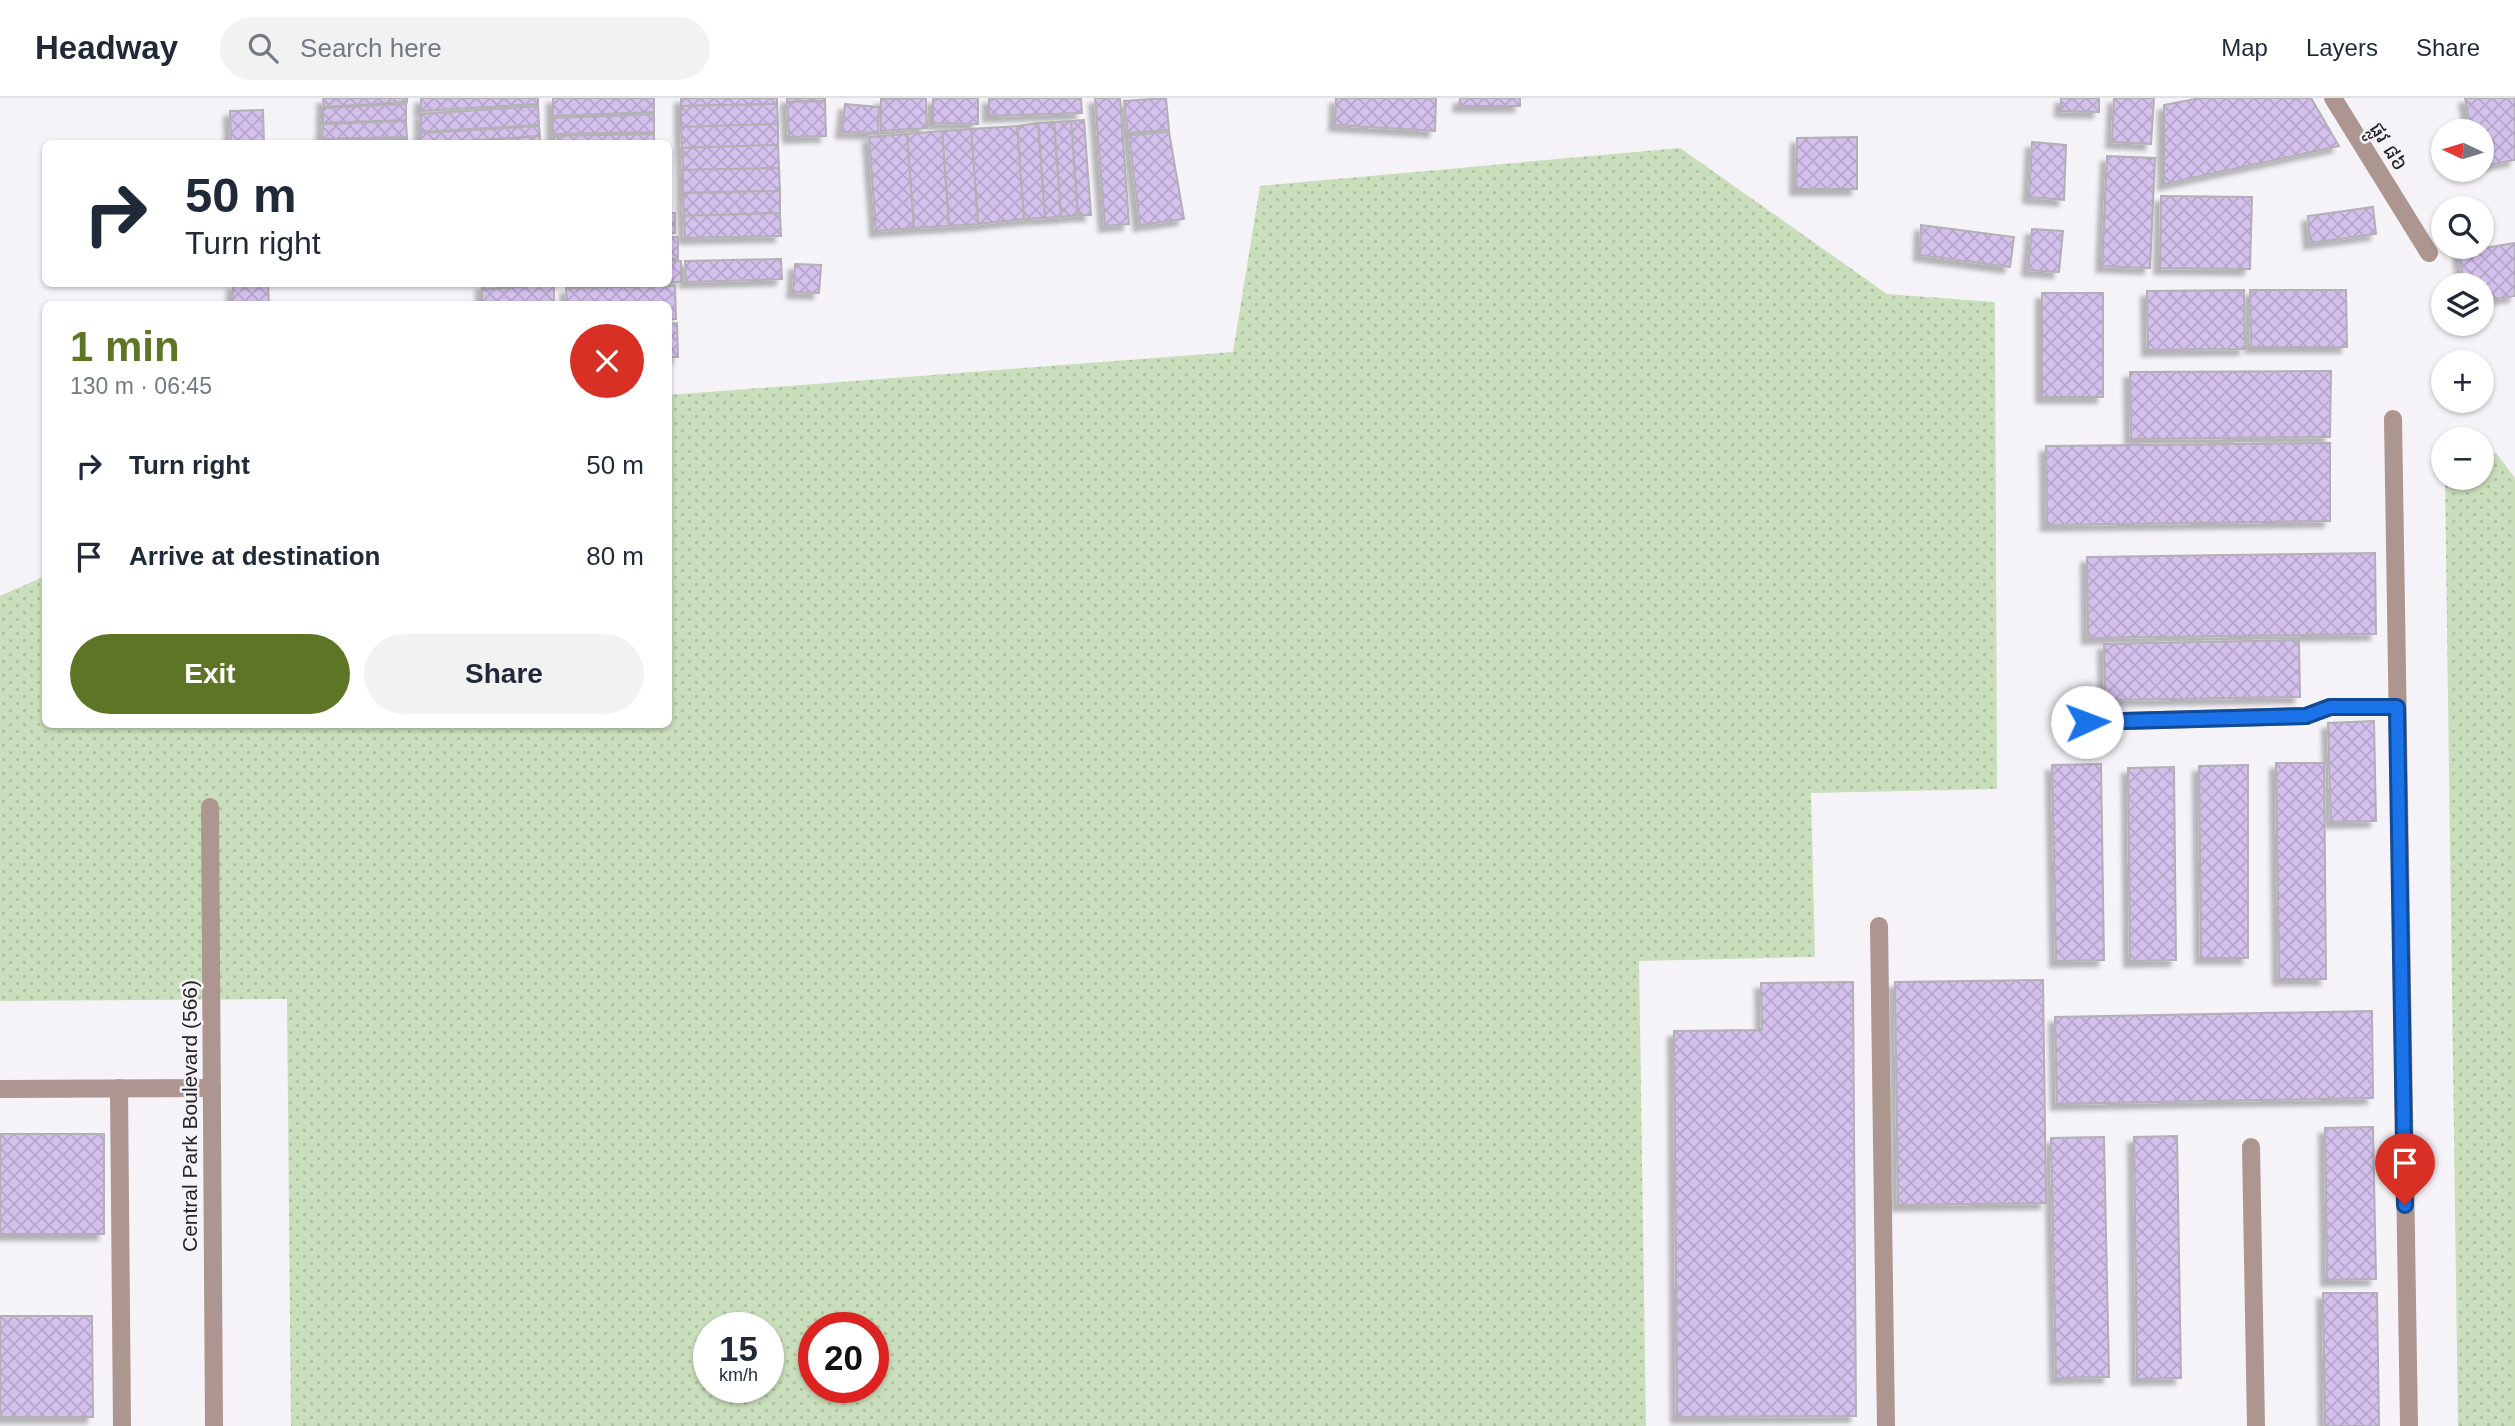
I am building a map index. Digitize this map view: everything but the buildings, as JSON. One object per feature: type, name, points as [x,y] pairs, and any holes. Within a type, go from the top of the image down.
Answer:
[{"type":"street","name":"ផ្លូវ ៨៦","points":[[2333,98],[2429,253]]},
{"type":"street","points":[[2392,419],[2409,1426]]},
{"type":"street","points":[[2087,722],[2306,716],[2330,707],[2397,707]]},
{"type":"street","name":"Central Park Boulevard (566)","points":[[210,807],[214,1426]]},
{"type":"street","points":[[1879,926],[1886,1426]]},
{"type":"street","points":[[119,1088],[122,1426]]},
{"type":"street","points":[[0,1089],[212,1088]]},
{"type":"street","points":[[2251,1147],[2256,1426]]},
{"type":"green space","points":[[1680,148],[1887,294],[1995,302],[1997,789],[1811,793],[1815,957],[1639,961],[1646,1426],[291,1426],[287,999],[0,1001],[0,596],[42,577],[42,728],[672,728],[672,395],[1233,352],[1260,186]]},
{"type":"green space","points":[[2494,453],[2515,478],[2515,1426],[2458,1426],[2445,490],[2494,490]]},
{"type":"route","points":[[2087,722],[2306,716],[2330,707],[2397,707],[2405,1205]]}]
